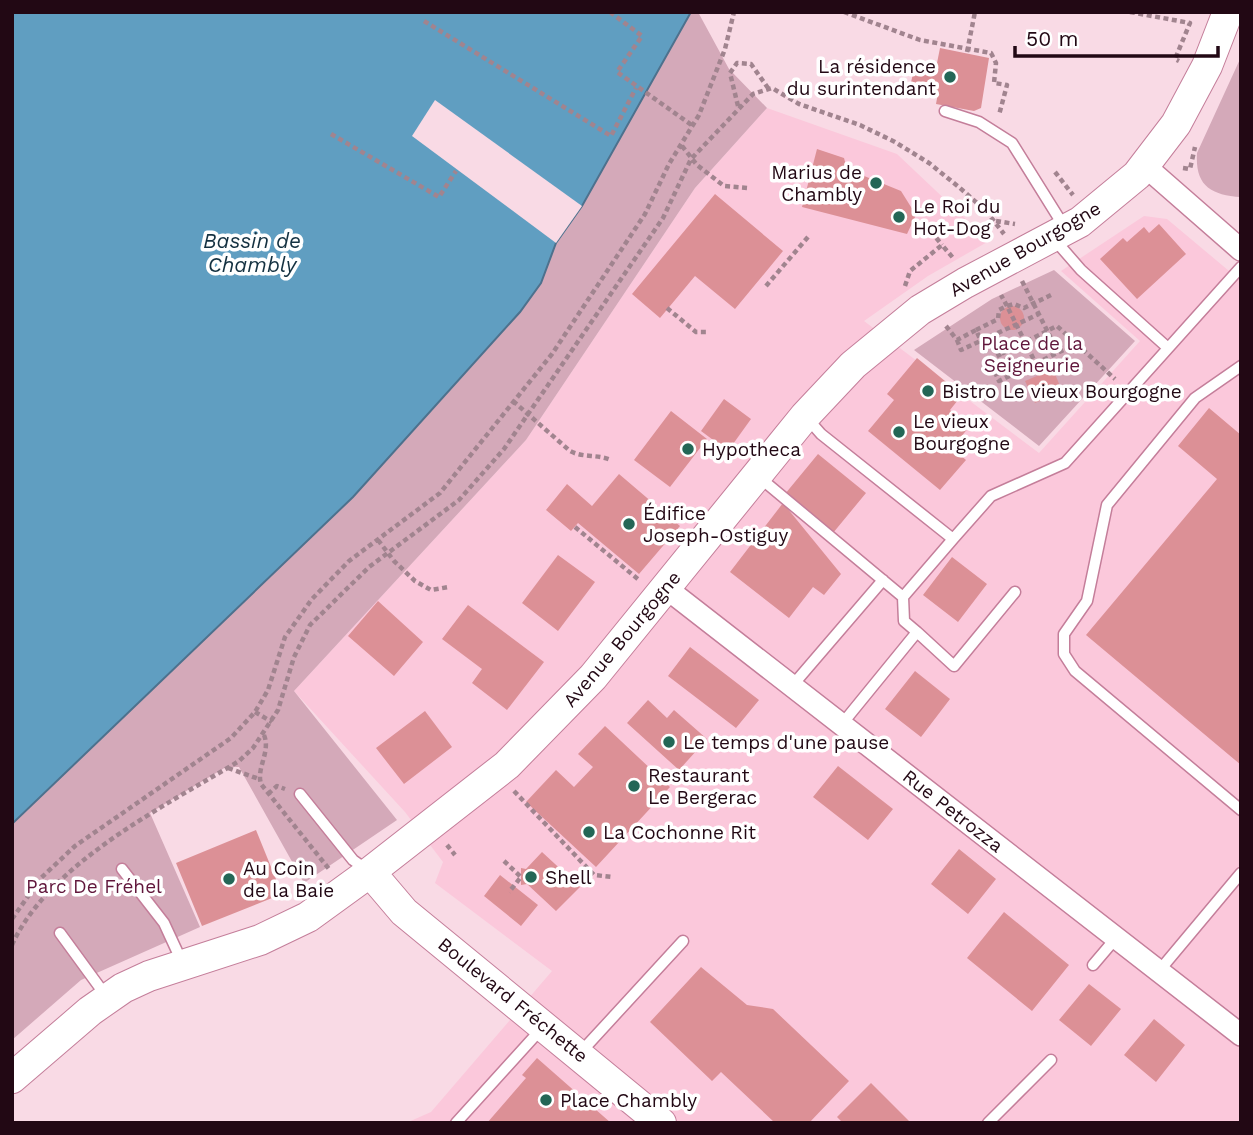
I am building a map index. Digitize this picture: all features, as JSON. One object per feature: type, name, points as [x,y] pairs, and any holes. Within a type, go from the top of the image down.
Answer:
[{"type":"street","name":"Avenue Bourgogne","points":[[12,1078],[108,999],[149,975],[283,930],[318,910],[499,772],[536,738],[593,677],[655,586],[853,365],[920,310],[964,283],[1059,234],[1105,204],[1145,166],[1176,124],[1207,66],[1228,12]]},
{"type":"street","points":[[1145,166],[1241,250]]},
{"type":"street","name":"Rue Petrozza","points":[[655,586],[842,724],[1241,1035]]},
{"type":"street","name":"Boulevard Fréchette","points":[[370,872],[404,912],[580,1053],[661,1123]]},
{"type":"lane","points":[[945,111],[979,122],[1012,143],[1059,234],[1082,270],[1168,348]]},
{"type":"lane","points":[[1015,592],[954,666],[904,621],[903,597],[991,496],[1065,463],[1241,267]]},
{"type":"lane","points":[[1241,366],[1195,398],[1107,505],[1087,601],[1067,628],[1063,648],[1075,671],[1241,810]]},
{"type":"lane","points":[[805,416],[821,434],[953,539]]},
{"type":"lane","points":[[757,475],[903,597]]},
{"type":"lane","points":[[792,686],[883,580]]},
{"type":"lane","points":[[842,724],[916,632]]},
{"type":"lane","points":[[300,794],[353,860],[370,872]]},
{"type":"lane","points":[[122,869],[164,923],[184,965]]},
{"type":"lane","points":[[1159,971],[1239,878]]},
{"type":"lane","points":[[60,933],[108,999]]},
{"type":"lane","points":[[1093,965],[1116,938]]},
{"type":"lane","points":[[580,1053],[682,941]]},
{"type":"lane","points":[[456,1123],[545,1025]]},
{"type":"lane","points":[[988,1123],[1051,1060]]},
{"type":"path","points":[[610,12],[642,36],[617,72],[693,126]]},
{"type":"path","points":[[12,919],[33,886],[61,858],[118,814],[231,738],[254,712],[273,680],[285,637],[300,614],[349,561],[440,493],[552,354],[631,235],[693,126],[725,49],[734,12]]},
{"type":"path","points":[[844,12],[920,40],[991,53],[996,63],[991,82],[1007,85],[1001,113]]},
{"type":"path","points":[[968,50],[975,12]]},
{"type":"path","points":[[1130,12],[1190,23],[1175,59]]},
{"type":"path","points":[[424,21],[611,136],[636,88]]},
{"type":"path","points":[[738,106],[730,73],[737,63],[751,64],[768,89],[799,104],[860,125],[912,152],[986,211],[1008,241]]},
{"type":"path","points":[[12,945],[32,914],[80,865],[132,826],[228,768],[254,748],[272,722],[284,695],[294,657],[310,625],[359,575],[458,500],[504,449],[663,218],[691,159],[738,106],[753,94],[768,89]]},
{"type":"path","points":[[331,134],[439,197],[456,171]]},
{"type":"path","points":[[682,146],[691,159],[724,186],[748,188]]},
{"type":"path","points":[[917,222],[929,229],[959,265]]},
{"type":"path","points":[[766,286],[808,237]]},
{"type":"path","points":[[910,271],[942,245]]},
{"type":"path","points":[[1022,281],[1058,352]]},
{"type":"path","points":[[1000,291],[1041,374]]},
{"type":"path","points":[[1003,331],[998,319],[999,310],[1014,304],[1024,308],[1051,295]]},
{"type":"path","points":[[667,308],[695,332],[708,332]]},
{"type":"path","points":[[1024,308],[1029,319]]},
{"type":"path","points":[[945,323],[961,350],[1039,314]]},
{"type":"path","points":[[957,340],[998,319]]},
{"type":"path","points":[[989,360],[1056,326],[1107,371]]},
{"type":"path","points":[[976,330],[999,381],[1076,344]]},
{"type":"path","points":[[995,335],[1014,374]]},
{"type":"path","points":[[513,401],[570,451],[580,455],[598,454],[611,460]]},
{"type":"path","points":[[575,527],[655,586]]},
{"type":"path","points":[[378,540],[415,581],[431,590],[449,587]]},
{"type":"path","points":[[254,712],[272,722]]},
{"type":"path","points":[[228,768],[259,779]]},
{"type":"path","points":[[268,794],[277,786]]},
{"type":"path","points":[[512,788],[594,876],[612,877]]},
{"type":"path","points":[[504,861],[521,877],[509,892]]},
{"type":"shaded area","points":[[767,108],[897,154],[989,241],[928,276],[864,321],[1039,453],[1140,341],[1061,271],[1144,216],[1167,219],[1241,281],[1241,1123],[406,1123],[431,1112],[552,971],[435,883],[443,862],[405,812],[294,691],[526,440],[695,188]]},
{"type":"green space","name":"Parc De Fréhel","points":[[690,12],[698,12],[729,69],[767,108],[695,188],[526,440],[294,691],[397,820],[304,883],[239,767],[226,767],[150,813],[200,927],[81,980],[12,1040],[12,824],[353,497],[520,312],[541,283],[556,243]]},
{"type":"green space","points":[[1241,57],[1241,197],[1221,194],[1207,186],[1199,173],[1197,153]]},
{"type":"green space","name":"Place de la Seigneurie","points":[[1054,270],[1135,341],[1039,446],[914,350],[992,299]]},
{"type":"water","name":"Bassin de Chambly","points":[[12,12],[691,12],[582,206],[556,243],[541,283],[520,312],[353,497],[12,824]]},
{"type":"pier","points":[[435,100],[582,206],[556,243],[412,136]]},
{"type":"building","name":"La résidence du surintendant","points":[[940,48],[989,58],[981,108],[974,111],[936,104],[938,93],[910,87],[914,69],[935,73]]},
{"type":"building","points":[[817,149],[844,158],[847,169],[901,191],[916,215],[907,234],[802,207]]},
{"type":"building","points":[[715,194],[783,251],[735,309],[695,276],[660,318],[632,294]]},
{"type":"building","points":[[1159,224],[1186,254],[1137,299],[1100,259],[1123,238],[1127,242],[1144,227],[1149,233]]},
{"type":"building","points":[[1012,306],[1020,310],[1024,318],[1020,326],[1012,330],[1004,326],[1000,318],[1004,310]]},
{"type":"building","points":[[917,358],[962,395],[950,410],[969,427],[952,448],[966,460],[940,490],[868,431],[894,400],[887,394]]},
{"type":"building","points":[[1053,369],[1062,391],[1035,403],[1025,381]]},
{"type":"building","points":[[724,399],[751,419],[728,451],[701,431]]},
{"type":"building","points":[[1209,408],[1241,435],[1241,765],[1086,635],[1217,479],[1178,446]]},
{"type":"building","points":[[671,411],[707,439],[670,487],[634,460]]},
{"type":"building","points":[[818,454],[866,493],[833,533],[785,494]]},
{"type":"building","name":"Édifice Joseph-Ostiguy","points":[[619,474],[680,526],[639,574],[578,523],[571,531],[546,510],[567,484],[592,506]]},
{"type":"building","points":[[783,503],[841,574],[824,595],[813,587],[789,618],[730,572]]},
{"type":"building","points":[[558,555],[595,582],[558,631],[522,603]]},
{"type":"building","points":[[952,557],[987,584],[958,622],[923,595]]},
{"type":"building","points":[[378,601],[423,642],[394,676],[348,636]]},
{"type":"building","points":[[468,605],[544,662],[507,710],[472,683],[482,669],[442,639]]},
{"type":"building","points":[[690,647],[759,700],[736,728],[668,676]]},
{"type":"building","points":[[915,671],[950,699],[921,737],[885,709]]},
{"type":"building","points":[[648,700],[667,718],[674,710],[707,739],[679,770],[627,723]]},
{"type":"building","points":[[425,711],[452,747],[404,784],[376,748]]},
{"type":"building","points":[[605,726],[670,787],[596,867],[526,802],[556,770],[574,787],[593,767],[578,754]]},
{"type":"building","points":[[838,766],[893,809],[868,840],[813,797]]},
{"type":"building","name":"Au Coin de la Baie","points":[[256,830],[282,894],[202,926],[176,863]]},
{"type":"building","points":[[959,849],[996,879],[968,914],[931,884]]},
{"type":"building","points":[[542,852],[580,887],[556,911],[527,884],[521,885],[521,868],[526,869]]},
{"type":"building","points":[[500,875],[538,905],[521,926],[484,896]]},
{"type":"building","points":[[1004,912],[1069,965],[1032,1011],[967,958]]},
{"type":"building","points":[[701,967],[747,1005],[773,1009],[849,1081],[809,1123],[775,1123],[721,1072],[712,1081],[650,1022]]},
{"type":"building","points":[[1089,984],[1121,1009],[1091,1046],[1059,1020]]},
{"type":"building","points":[[1154,1019],[1185,1045],[1156,1082],[1124,1055]]},
{"type":"building","name":"Place Chambly","points":[[537,1058],[611,1123],[487,1123],[526,1078],[522,1075]]},
{"type":"building","points":[[871,1083],[911,1123],[843,1123],[837,1117]]},
{"type":"place","name":"La résidence du surintendant","points":[[950,77]]},
{"type":"place","name":"Marius de Chambly","points":[[876,183]]},
{"type":"place","name":"Le Roi du Hot-Dog","points":[[899,217]]},
{"type":"place","name":"Bistro Le vieux Bourgogne","points":[[928,391]]},
{"type":"place","name":"Le vieux Bourgogne","points":[[899,432]]},
{"type":"place","name":"Hypotheca","points":[[688,449]]},
{"type":"place","name":"Édifice Joseph-Ostiguy","points":[[629,524]]},
{"type":"place","name":"Le temps d'une pause","points":[[669,742]]},
{"type":"place","name":"Restaurant Le Bergerac","points":[[634,786]]},
{"type":"place","name":"La Cochonne Rit","points":[[589,832]]},
{"type":"place","name":"Shell","points":[[531,877]]},
{"type":"place","name":"Au Coin de la Baie","points":[[229,879]]},
{"type":"place","name":"Place Chambly","points":[[546,1100]]}]
